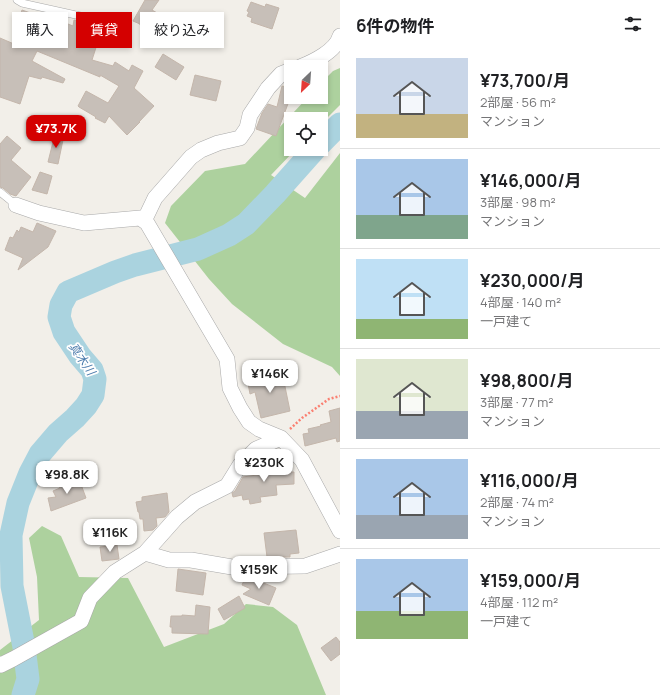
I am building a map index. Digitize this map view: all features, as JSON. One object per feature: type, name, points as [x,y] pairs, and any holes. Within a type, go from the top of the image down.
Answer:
[{"type":"street","points":[[315,60],[322,57],[339,41],[340,36]]},
{"type":"street","points":[[144,221],[155,198],[191,157],[201,150],[218,143],[240,138],[247,128],[250,115],[268,88],[284,73]]},
{"type":"street","points":[[16,205],[39,213],[84,223],[140,218],[147,223],[227,359],[230,388],[240,408],[249,422],[259,429],[281,438],[302,460],[340,532]]},
{"type":"street","points":[[7,661],[81,621],[90,598],[115,572],[145,553],[177,517],[195,502],[227,486],[240,465],[256,449],[281,438]]},
{"type":"street","points":[[145,553],[169,560],[191,560],[232,567],[305,566],[340,554]]},
{"type":"lane","points":[[17,0],[22,3],[76,15]]},
{"type":"lane","points":[[0,192],[16,205]]},
{"type":"path","points":[[281,438],[302,418],[329,399],[340,396]]},
{"type":"green space","points":[[340,68],[340,105],[328,117],[328,112],[294,112],[301,104],[328,104],[328,76],[333,71]]},
{"type":"green space","points":[[284,123],[284,156],[289,156],[271,175],[305,198],[340,153],[340,376],[332,367],[283,344],[232,304],[209,279],[165,223],[171,206],[205,171],[245,164]]},
{"type":"green space","points":[[42,526],[61,536],[79,577],[128,578],[164,647],[224,624],[246,604],[273,607],[297,625],[326,695],[0,695],[0,650],[39,620],[37,577],[29,538]]},
{"type":"building","points":[[145,0],[159,0],[152,10],[155,12],[140,12],[140,24],[133,21]]},
{"type":"building","points":[[251,2],[265,7],[266,4],[279,8],[272,29],[251,22],[252,18],[247,16],[249,12],[247,11]]},
{"type":"building","points":[[74,20],[76,21],[76,48],[96,48],[92,60],[113,66],[115,62],[129,71],[132,65],[143,71],[134,88],[154,106],[127,135],[109,116],[105,123],[78,106],[86,91],[108,103],[119,86],[100,75],[100,77],[37,51],[32,61],[65,79],[63,83],[42,77],[41,79],[29,76],[20,104],[0,97],[0,38],[12,43],[12,48],[68,48],[68,24],[73,26]]},
{"type":"building","points":[[163,54],[184,67],[176,80],[155,67]]},
{"type":"building","points":[[195,75],[221,81],[216,101],[190,95]]},
{"type":"building","points":[[282,86],[284,86],[284,104],[288,104],[276,136],[256,129],[262,113],[268,104],[277,107]]},
{"type":"building","points":[[55,134],[64,135],[58,164],[48,162]]},
{"type":"building","points":[[7,136],[21,148],[11,160],[31,177],[16,196],[0,187],[0,144]]},
{"type":"building","points":[[40,172],[52,176],[47,194],[32,190]]},
{"type":"building","points":[[37,223],[56,231],[48,247],[18,270],[23,258],[5,250],[10,237],[13,238],[17,230],[19,232],[21,227],[33,232]]},
{"type":"building","points":[[282,372],[290,411],[261,418],[255,392],[250,394],[247,378]]},
{"type":"building","points":[[340,408],[340,441],[337,442],[336,438],[305,446],[303,434],[309,433],[308,429],[331,422],[329,411]]},
{"type":"building","points":[[278,457],[281,472],[294,472],[294,484],[276,485],[277,495],[260,497],[261,502],[250,504],[249,499],[243,500],[242,495],[233,497],[232,493],[235,491],[243,477],[271,473],[268,459]]},
{"type":"building","points":[[79,479],[86,498],[51,511],[48,498],[56,497],[53,491],[60,488],[59,486]]},
{"type":"building","points":[[167,493],[169,512],[165,517],[156,518],[157,526],[153,530],[144,531],[143,519],[140,519],[136,502],[142,501],[142,497]]},
{"type":"building","points":[[296,530],[299,553],[290,554],[290,557],[267,557],[264,533]]},
{"type":"building","points":[[117,545],[119,559],[102,561],[100,547]]},
{"type":"building","points":[[178,569],[206,573],[203,595],[176,591]]},
{"type":"building","points":[[246,576],[276,588],[269,605],[243,594],[251,589],[242,585]]},
{"type":"building","points":[[239,596],[245,608],[224,620],[218,609]]},
{"type":"building","points":[[196,605],[210,607],[208,634],[172,633],[172,627],[170,627],[171,616],[195,616]]},
{"type":"building","points":[[336,637],[340,642],[340,654],[331,661],[321,648]]},
{"type":"waterway","name":"真木川","points":[[328,136],[340,124]]},
{"type":"waterway","name":"真木川","points":[[23,695],[28,679],[24,647],[12,586],[11,535],[18,503],[30,473],[40,454],[58,433],[86,406],[93,395],[95,379],[92,370],[80,356],[64,332],[59,317],[61,305],[68,292],[115,272],[135,265],[198,249],[229,235],[246,224],[309,156]]}]
